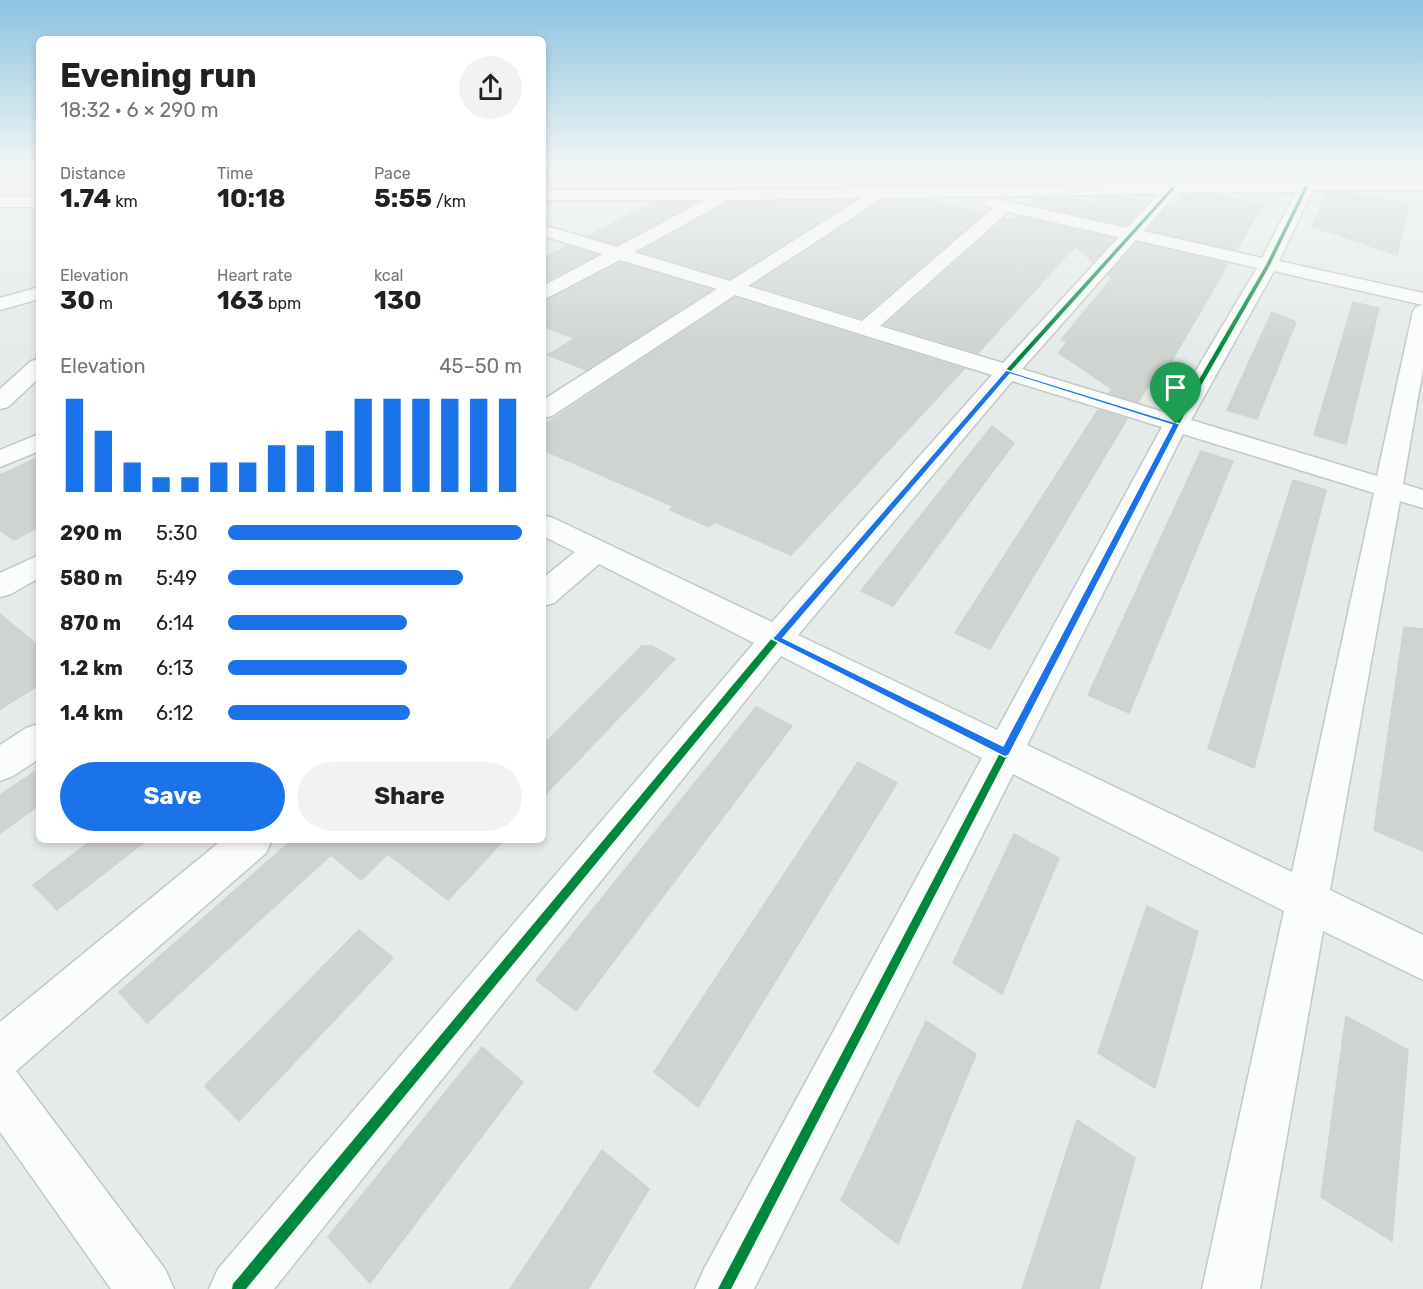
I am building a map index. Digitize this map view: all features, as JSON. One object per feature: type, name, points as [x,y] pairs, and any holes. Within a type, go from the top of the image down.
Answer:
[{"type":"street","points":[[546,292],[661,230]]},
{"type":"street","points":[[546,409],[822,230]]},
{"type":"street","points":[[866,328],[977,230]]},
{"type":"street","points":[[1114,230],[1423,299]]},
{"type":"street","points":[[238,1289],[776,639],[1008,371],[1135,230]]},
{"type":"street","points":[[724,1289],[1176,424],[1268,265],[1285,230]]},
{"type":"street","points":[[546,231],[1406,493]]},
{"type":"street","points":[[0,292],[36,285]]},
{"type":"street","points":[[0,304],[36,294]]},
{"type":"street","points":[[1231,1289],[1307,901],[1406,493],[1423,311]]},
{"type":"street","points":[[0,402],[36,369]]},
{"type":"street","points":[[0,459],[36,443]]},
{"type":"street","points":[[546,525],[1423,958]]},
{"type":"street","points":[[546,592],[596,550]]},
{"type":"street","points":[[0,586],[36,568]]},
{"type":"street","points":[[0,765],[36,741]]},
{"type":"street","points":[[0,1053],[248,843]]},
{"type":"street","points":[[0,1089],[145,1289]]},
{"type":"building","points":[[599,230],[644,230],[617,245],[588,236]]},
{"type":"building","points":[[678,230],[806,230],[730,279],[640,251]]},
{"type":"building","points":[[838,230],[964,230],[861,318],[753,285]]},
{"type":"building","points":[[991,230],[1080,230],[1115,238],[1093,262],[1075,246],[978,353],[885,325]]},
{"type":"building","points":[[1148,230],[1248,230],[1236,250]]},
{"type":"building","points":[[1324,230],[1403,230],[1397,255]]},
{"type":"building","points":[[1137,242],[1228,264],[1157,386],[1148,386],[1138,402],[1109,393],[1112,389],[1059,353],[1067,342],[1061,340],[1112,278],[1108,275]]},
{"type":"building","points":[[568,246],[597,255],[546,281],[546,257]]},
{"type":"building","points":[[620,262],[712,290],[586,370],[548,355],[575,338],[546,328],[546,300]]},
{"type":"building","points":[[735,297],[964,369],[791,555],[715,522],[709,527],[670,510],[673,506],[546,451],[546,424]]},
{"type":"building","points":[[1353,302],[1379,308],[1346,444],[1314,435]]},
{"type":"building","points":[[1272,312],[1296,322],[1257,419],[1227,410]]},
{"type":"building","points":[[1098,410],[1127,419],[990,649],[955,633]]},
{"type":"building","points":[[992,426],[1014,443],[893,606],[861,591]]},
{"type":"building","points":[[1201,451],[1233,461],[1129,713],[1088,695]]},
{"type":"building","points":[[36,458],[36,529],[14,540],[0,530],[0,475]]},
{"type":"building","points":[[1293,480],[1326,490],[1254,768],[1208,748]]},
{"type":"building","points":[[0,614],[36,644],[36,687],[0,709]]},
{"type":"building","points":[[1404,627],[1423,629],[1423,851],[1374,830]]},
{"type":"building","points":[[642,646],[652,646],[675,659],[546,794],[546,742]]},
{"type":"building","points":[[756,707],[792,726],[576,1011],[536,980]]},
{"type":"building","points":[[858,762],[897,783],[698,1107],[654,1072]]},
{"type":"building","points":[[36,771],[36,807],[0,833],[0,795]]},
{"type":"building","points":[[1014,834],[1059,858],[1002,994],[953,963]]},
{"type":"building","points":[[88,843],[143,843],[57,910],[33,885]]},
{"type":"building","points":[[289,843],[501,843],[448,900],[388,854],[361,880],[331,855],[147,1023],[119,992]]},
{"type":"building","points":[[1147,906],[1198,932],[1155,1088],[1098,1053]]},
{"type":"building","points":[[359,930],[393,958],[239,1121],[205,1086]]},
{"type":"building","points":[[1346,1016],[1408,1050],[1392,1241],[1321,1197]]},
{"type":"building","points":[[926,1021],[976,1054],[898,1244],[841,1200]]},
{"type":"building","points":[[482,1047],[523,1082],[370,1283],[328,1237]]},
{"type":"building","points":[[1077,1120],[1135,1158],[1099,1289],[1022,1289]]},
{"type":"building","points":[[602,1150],[649,1189],[588,1289],[510,1289]]},
{"type":"cycle path","points":[[238,1289],[776,639],[1008,371],[1135,230]]},
{"type":"cycle path","points":[[724,1289],[1176,424],[1268,265],[1285,230]]},
{"type":"route","points":[[1008,371],[1176,424],[1005,752],[776,639],[1008,371]]}]
